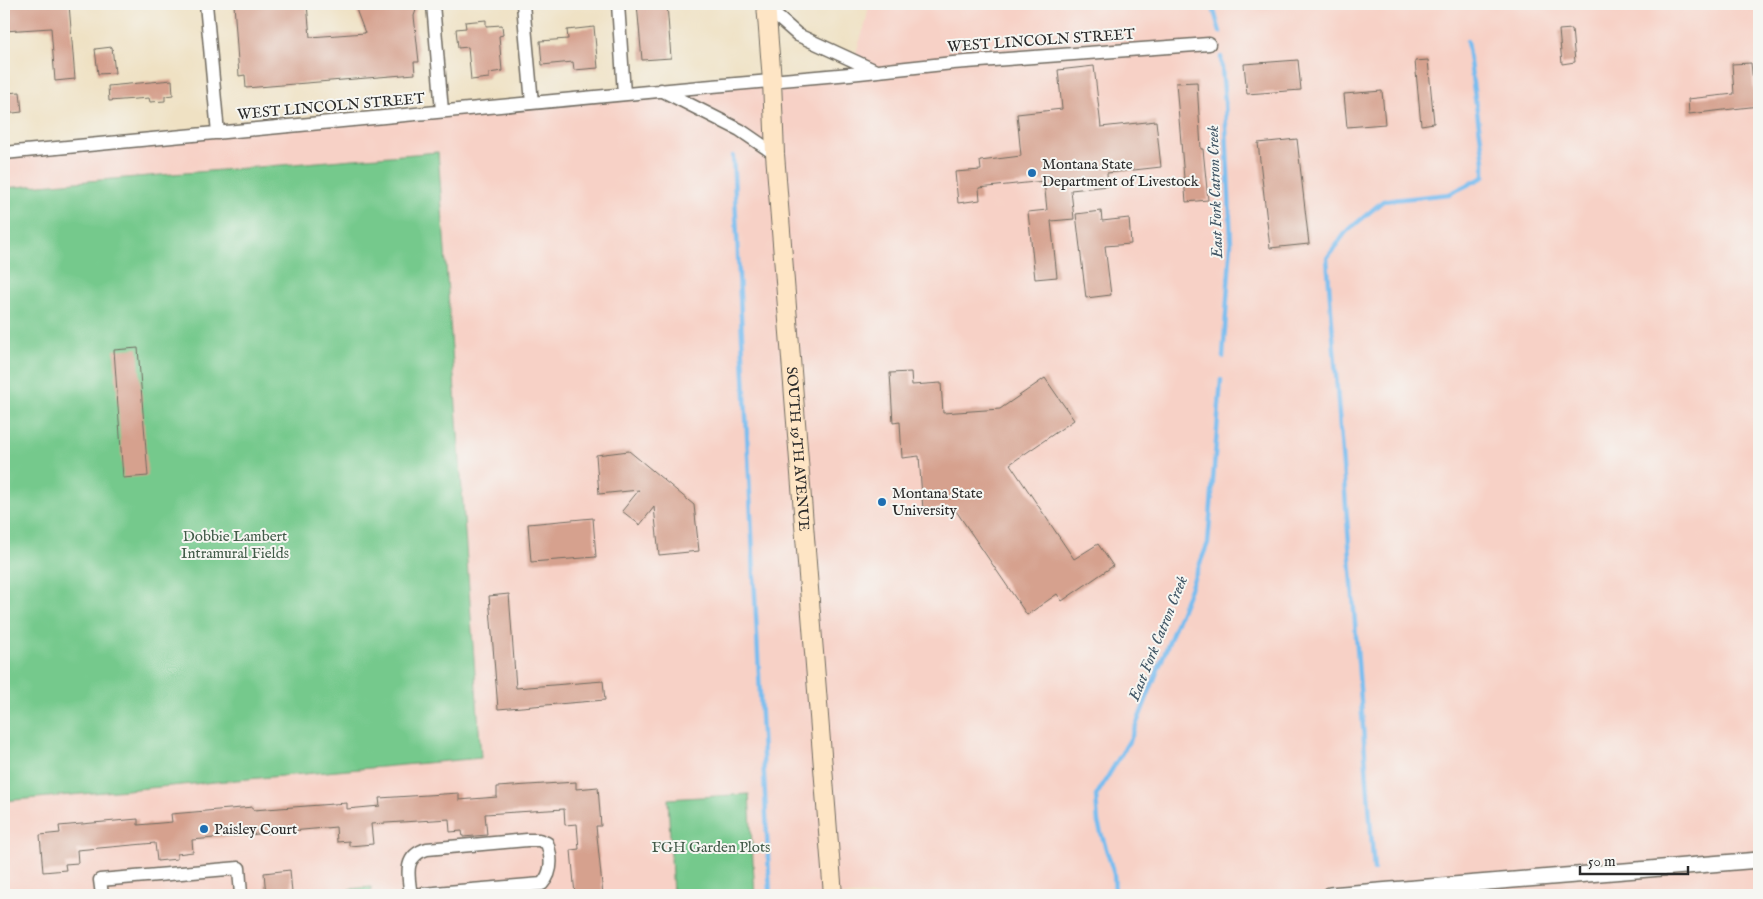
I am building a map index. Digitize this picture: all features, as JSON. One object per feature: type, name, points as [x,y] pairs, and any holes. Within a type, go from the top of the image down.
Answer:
[{"type":"main road","name":"SOUTH 19TH AVENUE","points":[[766,5],[772,81],[774,154],[833,895]]},
{"type":"street","points":[[206,4],[218,133]]},
{"type":"street","points":[[433,4],[442,111]]},
{"type":"street","points":[[523,4],[532,103]]},
{"type":"street","points":[[618,4],[624,94]]},
{"type":"street","points":[[766,5],[798,35],[876,72]]},
{"type":"street","name":"WEST LINCOLN STREET","points":[[4,153],[661,90],[876,72],[953,63],[1209,44]]},
{"type":"street","points":[[661,90],[740,130],[774,154]]},
{"type":"street","points":[[526,840],[539,840],[548,843],[551,854],[550,866],[548,877],[542,884],[411,895],[408,871],[410,860],[417,852],[427,849],[526,840]]},
{"type":"street","points":[[1330,895],[1427,891],[1759,860]]},
{"type":"street","points":[[102,895],[100,880],[239,868],[241,895]]},
{"type":"shaded area","name":"Montana State University","points":[[869,4],[1759,4],[1759,851],[1335,895],[4,895],[4,153],[849,74],[866,22]]},
{"type":"shaded area","points":[[1759,862],[1759,895],[1378,895]]},
{"type":"green space","name":"Dobbie Lambert Intramural Fields","points":[[438,152],[481,758],[4,801],[4,188]]},
{"type":"green space","name":"FGH Garden Plots","points":[[749,794],[755,895],[673,895],[668,799]]},
{"type":"green space","points":[[371,887],[372,895],[350,895],[349,889]]},
{"type":"building","points":[[4,4],[69,4],[75,79],[55,81],[51,28],[4,31]]},
{"type":"building","points":[[234,4],[307,4],[310,37],[365,33],[356,4],[418,4],[414,16],[419,62],[414,62],[415,74],[246,88],[245,75],[239,76]]},
{"type":"building","points":[[637,4],[667,4],[671,58],[642,60]]},
{"type":"building","points":[[486,20],[486,26],[502,25],[503,35],[499,36],[502,71],[489,73],[489,78],[471,80],[468,47],[458,48],[456,29],[466,28],[465,22]]},
{"type":"building","points":[[594,27],[598,68],[574,70],[573,62],[542,65],[540,41],[568,39],[567,30]]},
{"type":"building","points":[[1572,29],[1575,62],[1562,64],[1559,30]]},
{"type":"building","points":[[112,47],[115,73],[98,74],[95,49]]},
{"type":"building","points":[[1298,60],[1301,90],[1247,94],[1244,64]]},
{"type":"building","points":[[1428,60],[1434,123],[1421,125],[1415,61]]},
{"type":"building","points":[[1751,63],[1754,92],[1759,91],[1759,106],[1689,114],[1688,99],[1734,94],[1732,64]]},
{"type":"building","name":"Montana State Department of Livestock","points":[[1094,66],[1101,127],[1156,121],[1161,167],[1107,173],[1108,186],[1071,190],[1074,219],[1051,221],[1057,277],[1035,279],[1028,212],[1047,210],[1044,181],[979,188],[980,200],[958,203],[955,172],[981,170],[980,161],[1021,156],[1017,114],[1062,109],[1058,70]]},
{"type":"building","points":[[172,80],[173,95],[165,96],[165,101],[150,102],[149,98],[109,101],[108,86]]},
{"type":"building","points":[[1197,82],[1201,149],[1203,149],[1208,200],[1186,202],[1176,83]]},
{"type":"building","points":[[1382,91],[1385,124],[1347,127],[1344,94]]},
{"type":"building","points":[[20,92],[22,112],[4,114],[4,93]]},
{"type":"building","points":[[1297,139],[1309,244],[1270,248],[1258,143]]},
{"type":"building","points":[[1101,211],[1102,221],[1129,218],[1131,244],[1105,246],[1111,295],[1086,298],[1076,214]]},
{"type":"building","points":[[138,348],[148,476],[123,478],[114,350]]},
{"type":"building","points":[[911,372],[912,385],[941,383],[943,413],[1000,409],[1045,378],[1074,420],[1010,464],[1074,559],[1098,544],[1113,566],[1062,601],[1057,594],[1027,615],[954,508],[923,510],[919,456],[902,458],[900,422],[893,423],[890,373]]},
{"type":"building","points":[[629,451],[694,505],[699,551],[659,555],[654,507],[640,525],[622,511],[639,490],[599,494],[596,455]]},
{"type":"building","points":[[593,518],[596,557],[531,562],[528,524]]},
{"type":"building","points":[[509,594],[516,688],[603,681],[605,700],[498,709],[489,596]]},
{"type":"building","points":[[576,782],[576,789],[598,787],[601,826],[596,826],[603,895],[575,895],[571,850],[579,849],[577,824],[565,825],[564,809],[485,814],[487,835],[463,837],[462,831],[450,832],[449,819],[371,824],[373,844],[349,846],[349,841],[337,842],[336,827],[192,840],[193,852],[177,854],[177,859],[157,861],[155,843],[77,850],[78,863],[65,864],[66,870],[43,872],[40,835],[60,833],[59,826],[138,819],[138,825],[172,822],[171,814],[253,807],[253,810],[347,803],[347,809],[380,806],[379,798],[459,793],[459,800],[497,797],[497,787]]},
{"type":"building","name":"Paisley Court","points":[[290,870],[292,893],[287,895],[266,895],[264,873]]},
{"type":"waterway","name":"East Fork Catron Creek","points":[[1212,4],[1220,32]]},
{"type":"waterway","points":[[1374,870],[1327,258],[1346,232],[1383,201],[1449,194],[1484,177],[1484,161],[1467,41]]},
{"type":"waterway","name":"East Fork Catron Creek","points":[[1221,57],[1225,102],[1231,243],[1223,357]]},
{"type":"waterway","points":[[733,156],[770,895]]},
{"type":"waterway","name":"East Fork Catron Creek","points":[[1115,893],[1114,874],[1098,823],[1096,796],[1131,738],[1208,543],[1221,380]]},
{"type":"place","name":"Montana State Department of Livestock","points":[[1032,173]]},
{"type":"place","name":"Montana State University","points":[[882,502]]},
{"type":"place","name":"Paisley Court","points":[[204,829]]}]
